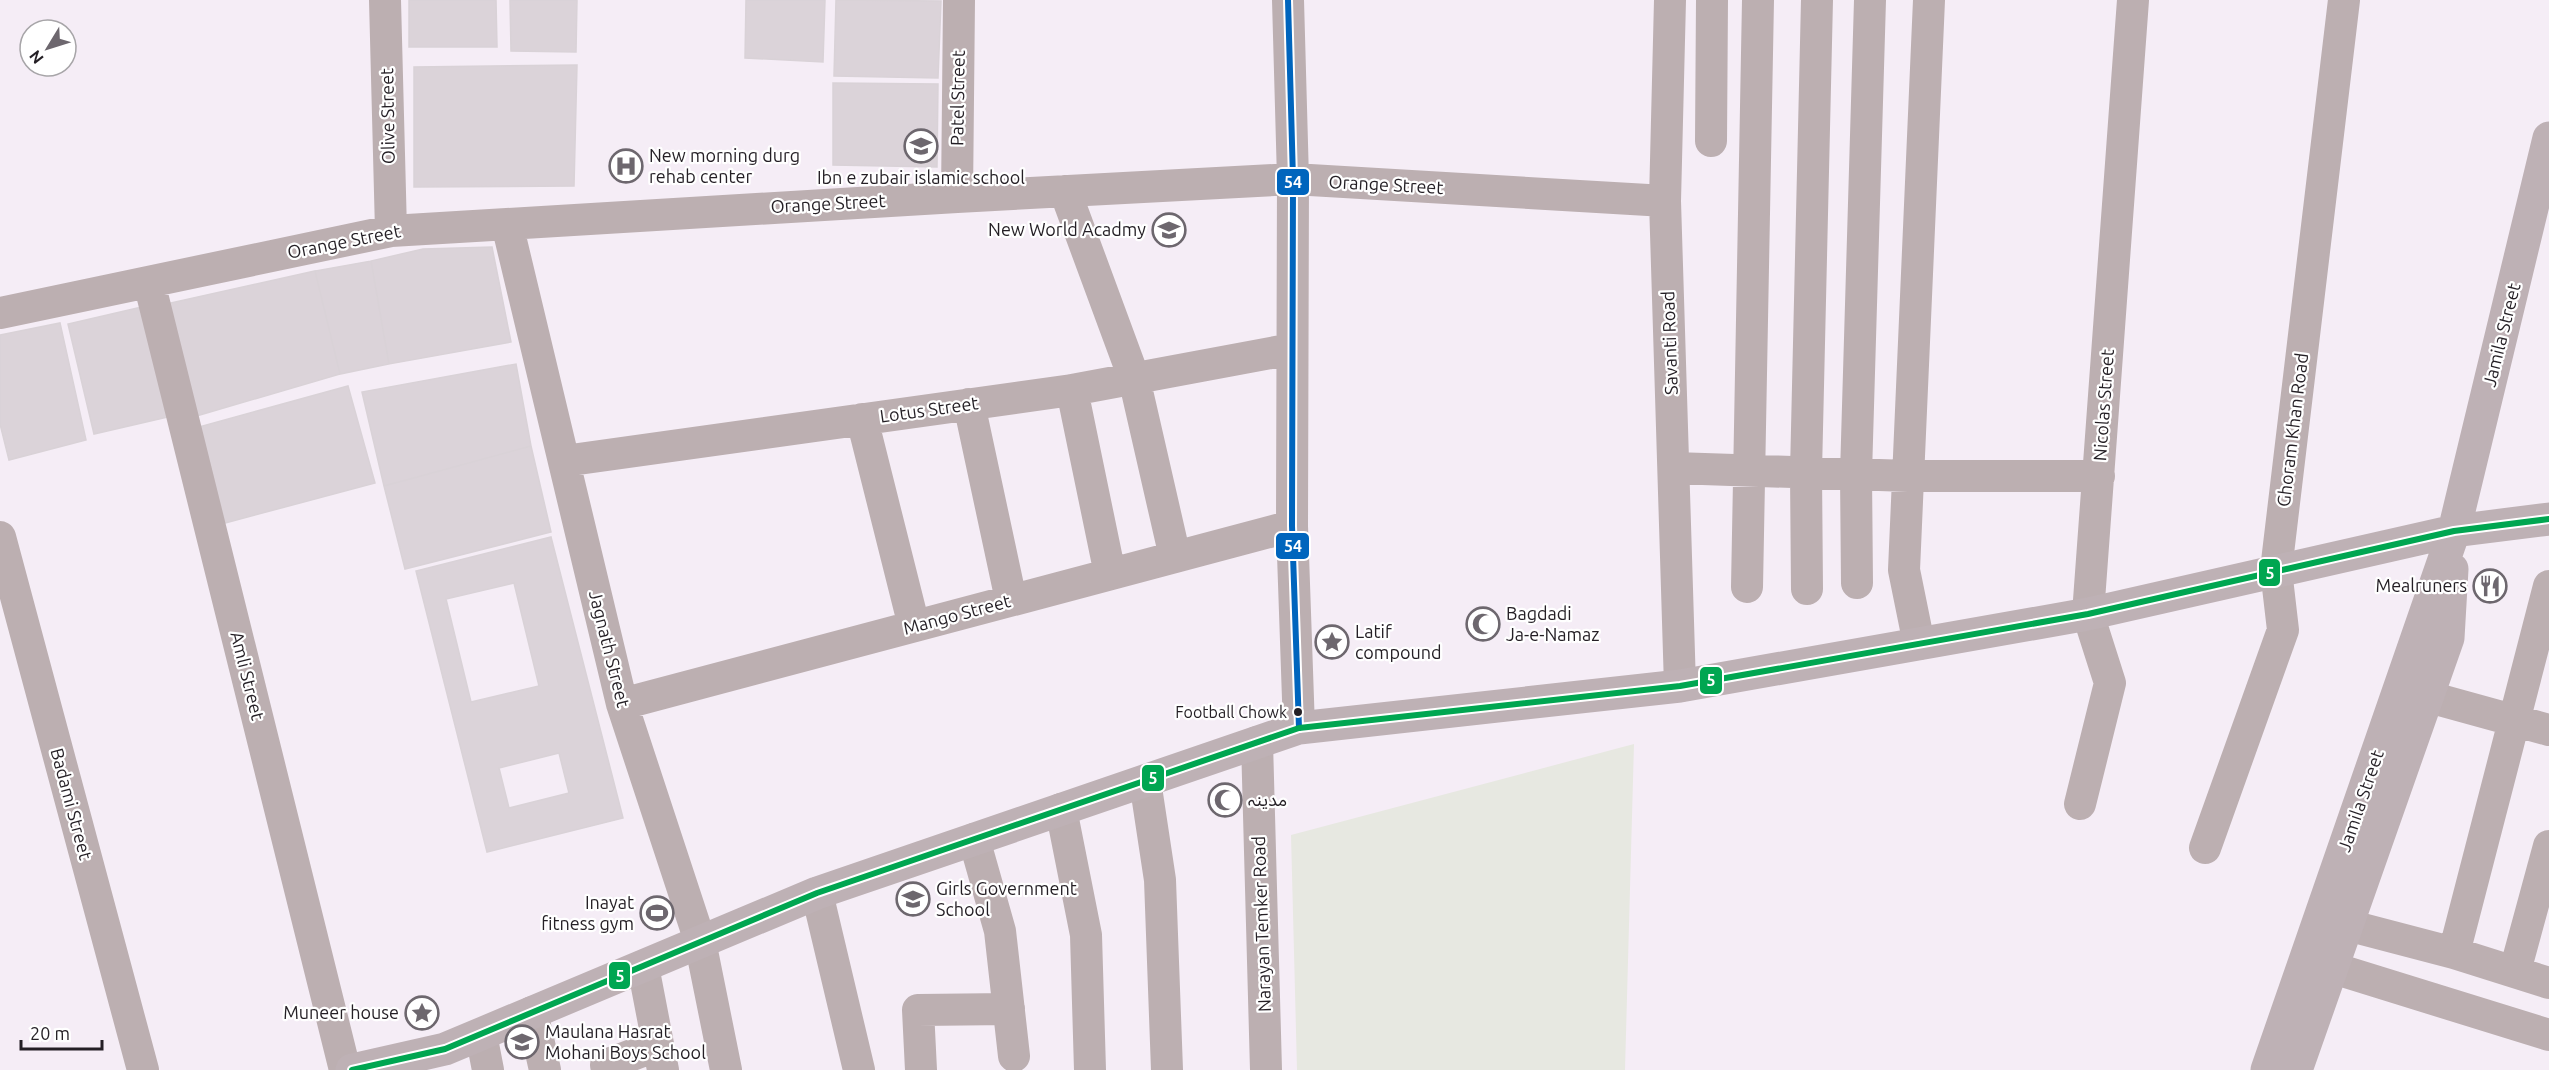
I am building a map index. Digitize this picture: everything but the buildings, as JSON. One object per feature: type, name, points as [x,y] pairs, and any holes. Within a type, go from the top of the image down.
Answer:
[{"type":"main road","name":"Jamila Street","points":[[2267,1070],[2352,867],[2429,697],[2448,638],[2466,529],[2549,138]]},
{"type":"main road","points":[[352,1070],[445,1049],[817,892],[1299,728],[1680,686],[2088,614],[2466,529],[2549,519]]},
{"type":"main road","name":"Jamila Street","points":[[2296,1070],[2347,925],[2352,867],[2466,529]]},
{"type":"street","name":"Olive Street","points":[[385,0],[391,231]]},
{"type":"street","name":"Patel Street","points":[[957,197],[959,0]]},
{"type":"street","points":[[1288,0],[1293,179],[1292,526],[1299,728]]},
{"type":"street","name":"Savanti Road","points":[[1670,0],[1665,201],[1680,686]]},
{"type":"street","points":[[1711,141],[1712,0]]},
{"type":"street","points":[[1747,587],[1758,0]]},
{"type":"street","points":[[1807,589],[1806,472],[1818,0]]},
{"type":"street","points":[[1857,583],[1856,474],[1870,0]]},
{"type":"street","points":[[1919,644],[1904,570],[1929,0]]},
{"type":"street","name":"Nicolas Street","points":[[2080,804],[2110,683],[2088,614],[2133,0]]},
{"type":"street","name":"Ghoram Khan Road","points":[[2205,848],[2283,630],[2276,570],[2344,0]]},
{"type":"street","points":[[1666,140],[1756,142]]},
{"type":"street","name":"Orange Street","points":[[0,313],[391,231],[1293,179],[1665,201]]},
{"type":"street","points":[[1065,191],[1134,378],[1175,557]]},
{"type":"street","name":"Jagnath Street","points":[[507,224],[622,704],[700,941],[726,1070]]},
{"type":"street","name":"Amli Street","points":[[149,282],[345,1070]]},
{"type":"street","name":"Lotus Street","points":[[564,461],[1072,390],[1292,349]]},
{"type":"street","points":[[1072,390],[1110,574]]},
{"type":"street","points":[[969,404],[1011,600]]},
{"type":"street","points":[[862,419],[914,626]]},
{"type":"street","points":[[1674,468],[1908,476],[2098,476]]},
{"type":"street","name":"Mango Street","points":[[622,704],[1292,526]]},
{"type":"street","name":"Badami Street","points":[[3,557],[143,1070]]},
{"type":"street","points":[[2454,953],[2549,586]]},
{"type":"street","points":[[2429,697],[2549,730]]},
{"type":"street","name":"Narayan Temker Road","points":[[1257,742],[1266,1070]]},
{"type":"street","points":[[1145,781],[1160,880],[1167,1070]]},
{"type":"street","points":[[1061,809],[1086,935],[1090,1070]]},
{"type":"street","points":[[974,839],[1000,931],[1014,1056]]},
{"type":"street","points":[[2515,971],[2549,846]]},
{"type":"street","points":[[817,892],[859,1070]]},
{"type":"street","points":[[2347,925],[2454,953],[2549,983]]},
{"type":"street","points":[[607,1070],[606,1065],[660,1057],[643,966]]},
{"type":"street","points":[[2332,968],[2549,1035]]},
{"type":"street","points":[[921,1070],[918,1010],[1009,1009]]},
{"type":"street","points":[[532,1012],[545,1070]]},
{"type":"street","points":[[481,1034],[488,1070]]},
{"type":"shaded area","points":[[1634,744],[1625,1070],[1297,1070],[1291,835]]},
{"type":"transit line","name":"54","points":[[1288,0],[1293,179],[1292,526],[1299,728]]},
{"type":"transit line","name":"5","points":[[352,1070],[445,1049],[817,893],[1299,728],[1680,686],[2088,614],[2454,531],[2549,519]]},
{"type":"place","name":"Ibn e zubair islamic school","points":[[921,146]]},
{"type":"place","name":"New morning durg rehab center","points":[[626,166]]},
{"type":"place","name":"New World Acadmy","points":[[1169,230]]},
{"type":"place","name":"Mealruners","points":[[2490,586]]},
{"type":"place","name":"Bagdadi Ja-e-Namaz","points":[[1483,624]]},
{"type":"place","name":"Latif compound","points":[[1332,642]]},
{"type":"place","name":"Football Chowk","points":[[1298,712]]},
{"type":"place","name":"مدینہ","points":[[1225,800]]},
{"type":"place","name":"Girls Government School","points":[[913,899]]},
{"type":"place","name":"Inayat fitness gym","points":[[657,913]]},
{"type":"place","name":"Muneer house","points":[[422,1013]]},
{"type":"place","name":"Maulana Hasrat Mohani Boys School","points":[[522,1042]]}]
